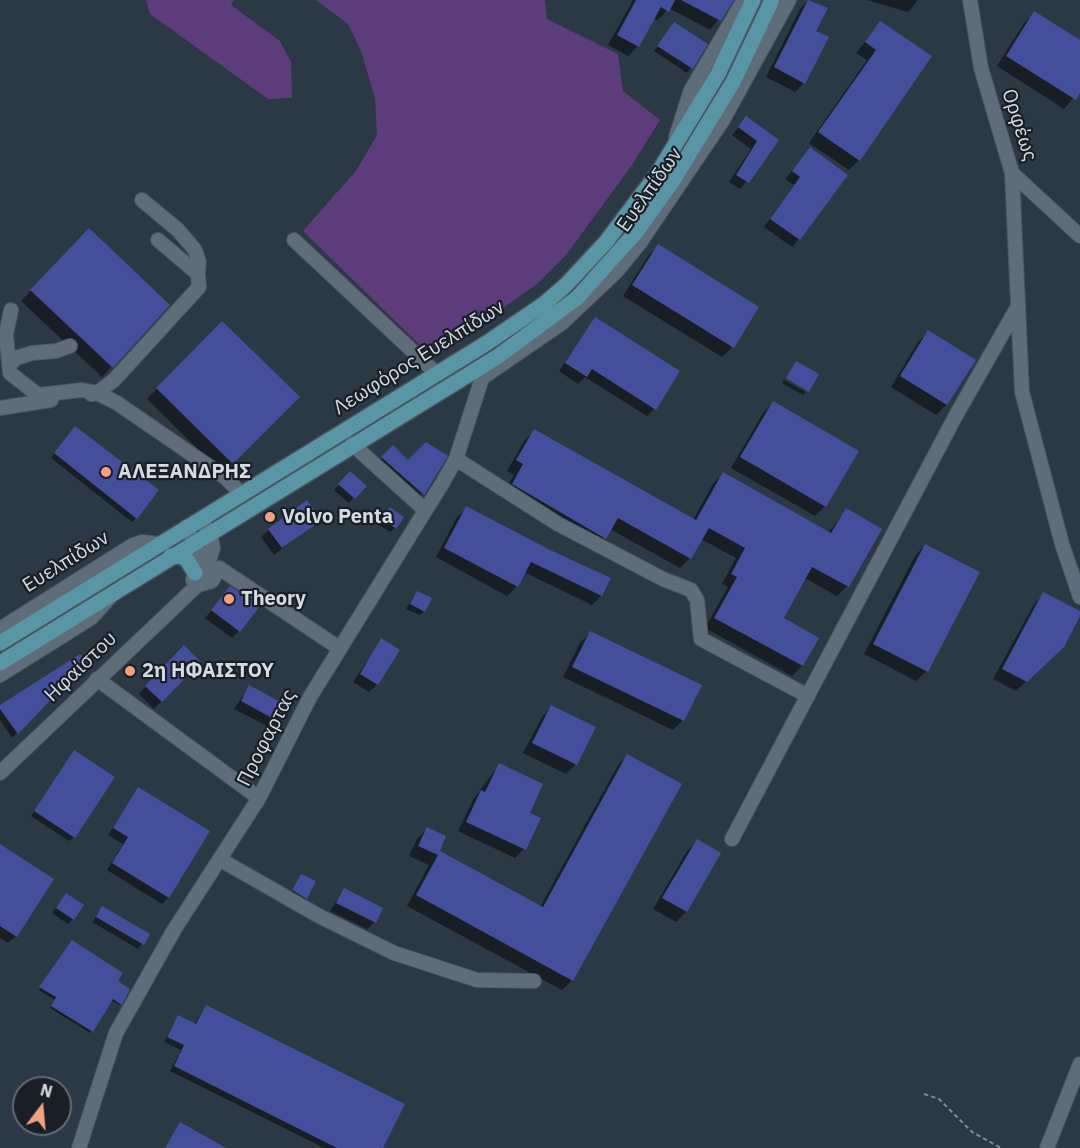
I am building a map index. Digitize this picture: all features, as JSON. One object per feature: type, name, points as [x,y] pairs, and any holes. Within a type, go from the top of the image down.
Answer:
[{"type":"main road","name":"Λεωφόρος Ευελπίδων","points":[[0,643],[508,329],[566,285],[625,219],[671,151],[718,74],[753,0]]},
{"type":"main road","name":"Λεωφόρος Ευελπίδων","points":[[0,663],[352,444],[498,361],[559,319],[621,251],[689,164],[733,82],[772,0]]},
{"type":"main road","points":[[171,556],[185,557],[194,583]]},
{"type":"street","points":[[671,151],[691,90],[744,0]]},
{"type":"street","name":"Ευελπίδων","points":[[689,164],[742,87],[789,0]]},
{"type":"street","name":"Ορφέως","points":[[970,0],[981,68],[1012,173],[1080,236]]},
{"type":"street","points":[[1012,173],[1022,392],[1062,544],[1080,597]]},
{"type":"street","points":[[0,408],[97,393],[184,306],[199,287],[199,262],[195,250],[178,230],[141,200]]},
{"type":"street","points":[[158,240],[198,274]]},
{"type":"street","points":[[294,240],[436,373]]},
{"type":"street","points":[[732,839],[955,417],[1017,308]]},
{"type":"street","points":[[11,310],[6,335],[10,373],[38,395],[82,390],[97,393],[117,403],[226,478],[240,493]]},
{"type":"street","points":[[9,365],[16,358],[32,353],[56,351],[70,346]]},
{"type":"street","name":"Προφαρτας","points":[[80,1148],[116,1033],[174,930],[259,798],[310,697],[339,648],[456,459],[480,381],[498,361]]},
{"type":"street","points":[[352,444],[425,510]]},
{"type":"street","points":[[456,459],[558,524],[663,579],[691,590],[697,600],[701,639],[808,696]]},
{"type":"street","points":[[200,518],[216,528]]},
{"type":"street","points":[[186,527],[199,551],[194,583],[212,581],[219,568],[339,648]]},
{"type":"street","name":"Ηφαίστου","points":[[0,773],[209,567],[216,528]]},
{"type":"street","name":"Ευελπίδων","points":[[0,629],[134,545],[159,544]]},
{"type":"street","points":[[0,675],[91,618],[103,608],[116,591]]},
{"type":"street","points":[[97,679],[259,798]]},
{"type":"street","points":[[221,860],[319,916],[394,952],[477,980],[534,981]]},
{"type":"street","points":[[1047,1148],[1080,1064]]},
{"type":"path","points":[[924,1094],[939,1099],[972,1132],[1001,1148]]},
{"type":"shaded area","points":[[146,0],[234,0],[231,5],[280,41],[291,62],[292,98],[268,99],[150,14]]},
{"type":"shaded area","points":[[316,0],[545,0],[547,19],[618,54],[623,91],[660,120],[632,165],[566,255],[537,284],[436,355],[428,353],[303,231],[356,171],[377,135],[375,98],[361,51],[348,24]]},
{"type":"building","points":[[636,0],[675,0],[669,12],[661,7],[639,47],[617,35]]},
{"type":"building","points":[[681,0],[734,0],[721,21]]},
{"type":"building","points":[[808,0],[828,8],[816,31],[829,37],[805,84],[774,67]]},
{"type":"building","points":[[1034,11],[1080,40],[1080,93],[1076,100],[1006,56]]},
{"type":"building","points":[[880,21],[932,56],[860,161],[818,132],[876,50],[865,42]]},
{"type":"building","points":[[674,22],[708,44],[693,69],[657,46]]},
{"type":"building","points":[[746,116],[779,140],[749,183],[736,175],[757,141],[738,127]]},
{"type":"building","points":[[810,147],[848,175],[800,240],[770,219],[800,177],[792,171]]},
{"type":"building","points":[[89,228],[170,305],[113,368],[30,290]]},
{"type":"building","points":[[658,244],[759,307],[734,348],[632,285]]},
{"type":"building","points":[[595,317],[680,371],[656,410],[592,369],[587,377],[565,363]]},
{"type":"building","points":[[222,321],[300,397],[233,464],[156,388]]},
{"type":"building","points":[[928,330],[976,360],[947,405],[900,376]]},
{"type":"building","points":[[796,361],[819,374],[809,392],[786,378]]},
{"type":"building","points":[[773,401],[859,451],[826,507],[740,457]]},
{"type":"building","name":"ΑΛΕΞΑΝΔΡΗΣ","points":[[75,426],[159,490],[137,519],[54,453]]},
{"type":"building","points":[[534,429],[696,520],[723,472],[831,533],[846,508],[882,529],[849,587],[812,567],[784,618],[819,638],[803,666],[714,618],[737,577],[731,574],[745,548],[709,528],[691,559],[618,518],[606,539],[512,484],[523,464],[516,460]]},
{"type":"building","points":[[426,442],[448,456],[424,495],[381,457],[393,445],[408,460]]},
{"type":"building","points":[[350,471],[367,486],[355,499],[338,484]]},
{"type":"building","points":[[307,500],[322,520],[282,548],[268,529]]},
{"type":"building","points":[[466,506],[550,550],[611,578],[602,596],[531,562],[518,587],[444,548]]},
{"type":"building","points":[[390,507],[404,517],[396,529],[382,518]]},
{"type":"building","points":[[925,544],[980,572],[928,672],[873,644]]},
{"type":"building","points":[[230,586],[260,606],[240,632],[211,610]]},
{"type":"building","points":[[417,591],[432,598],[425,612],[410,604]]},
{"type":"building","points":[[1043,592],[1080,611],[1080,616],[1064,647],[1027,682],[1002,669]]},
{"type":"building","points":[[590,631],[702,685],[684,721],[572,667]]},
{"type":"building","points":[[381,638],[400,650],[378,685],[360,674]]},
{"type":"building","points":[[184,645],[201,662],[162,702],[145,686]]},
{"type":"building","points":[[80,654],[87,662],[18,734],[0,709],[0,705]]},
{"type":"building","points":[[249,685],[288,706],[279,722],[241,701]]},
{"type":"building","points":[[551,705],[596,727],[577,765],[532,743]]},
{"type":"building","points":[[74,750],[115,777],[75,838],[34,811]]},
{"type":"building","points":[[627,754],[682,784],[573,981],[416,895],[438,855],[418,846],[427,827],[446,836],[440,851],[543,907]]},
{"type":"building","points":[[499,763],[543,784],[530,813],[541,818],[526,850],[466,822],[481,790],[485,792]]},
{"type":"building","points":[[138,787],[210,831],[169,898],[112,863],[128,837],[113,828]]},
{"type":"building","points":[[697,839],[721,853],[687,912],[662,898]]},
{"type":"building","points":[[0,844],[54,879],[17,937],[0,926]]},
{"type":"building","points":[[301,874],[316,881],[307,899],[292,890]]},
{"type":"building","points":[[344,888],[383,908],[376,923],[336,903]]},
{"type":"building","points":[[66,893],[84,905],[74,920],[56,908]]},
{"type":"building","points":[[102,906],[150,934],[144,945],[96,917]]},
{"type":"building","points":[[72,940],[123,973],[118,981],[130,989],[122,1005],[113,999],[93,1032],[51,1006],[56,997],[39,987]]},
{"type":"building","points":[[206,1005],[405,1104],[383,1148],[337,1148],[174,1066],[184,1045],[167,1037],[178,1015],[196,1024]]},
{"type":"building","points":[[180,1122],[226,1148],[165,1148]]},
{"type":"place","name":"ΑΛΕΞΑΝΔΡΗΣ","points":[[106,472]]},
{"type":"place","name":"Volvo Penta","points":[[270,517]]},
{"type":"place","name":"Theory","points":[[229,599]]},
{"type":"place","name":"2η ΗΦΑΙΣΤΟΥ","points":[[130,671]]}]
